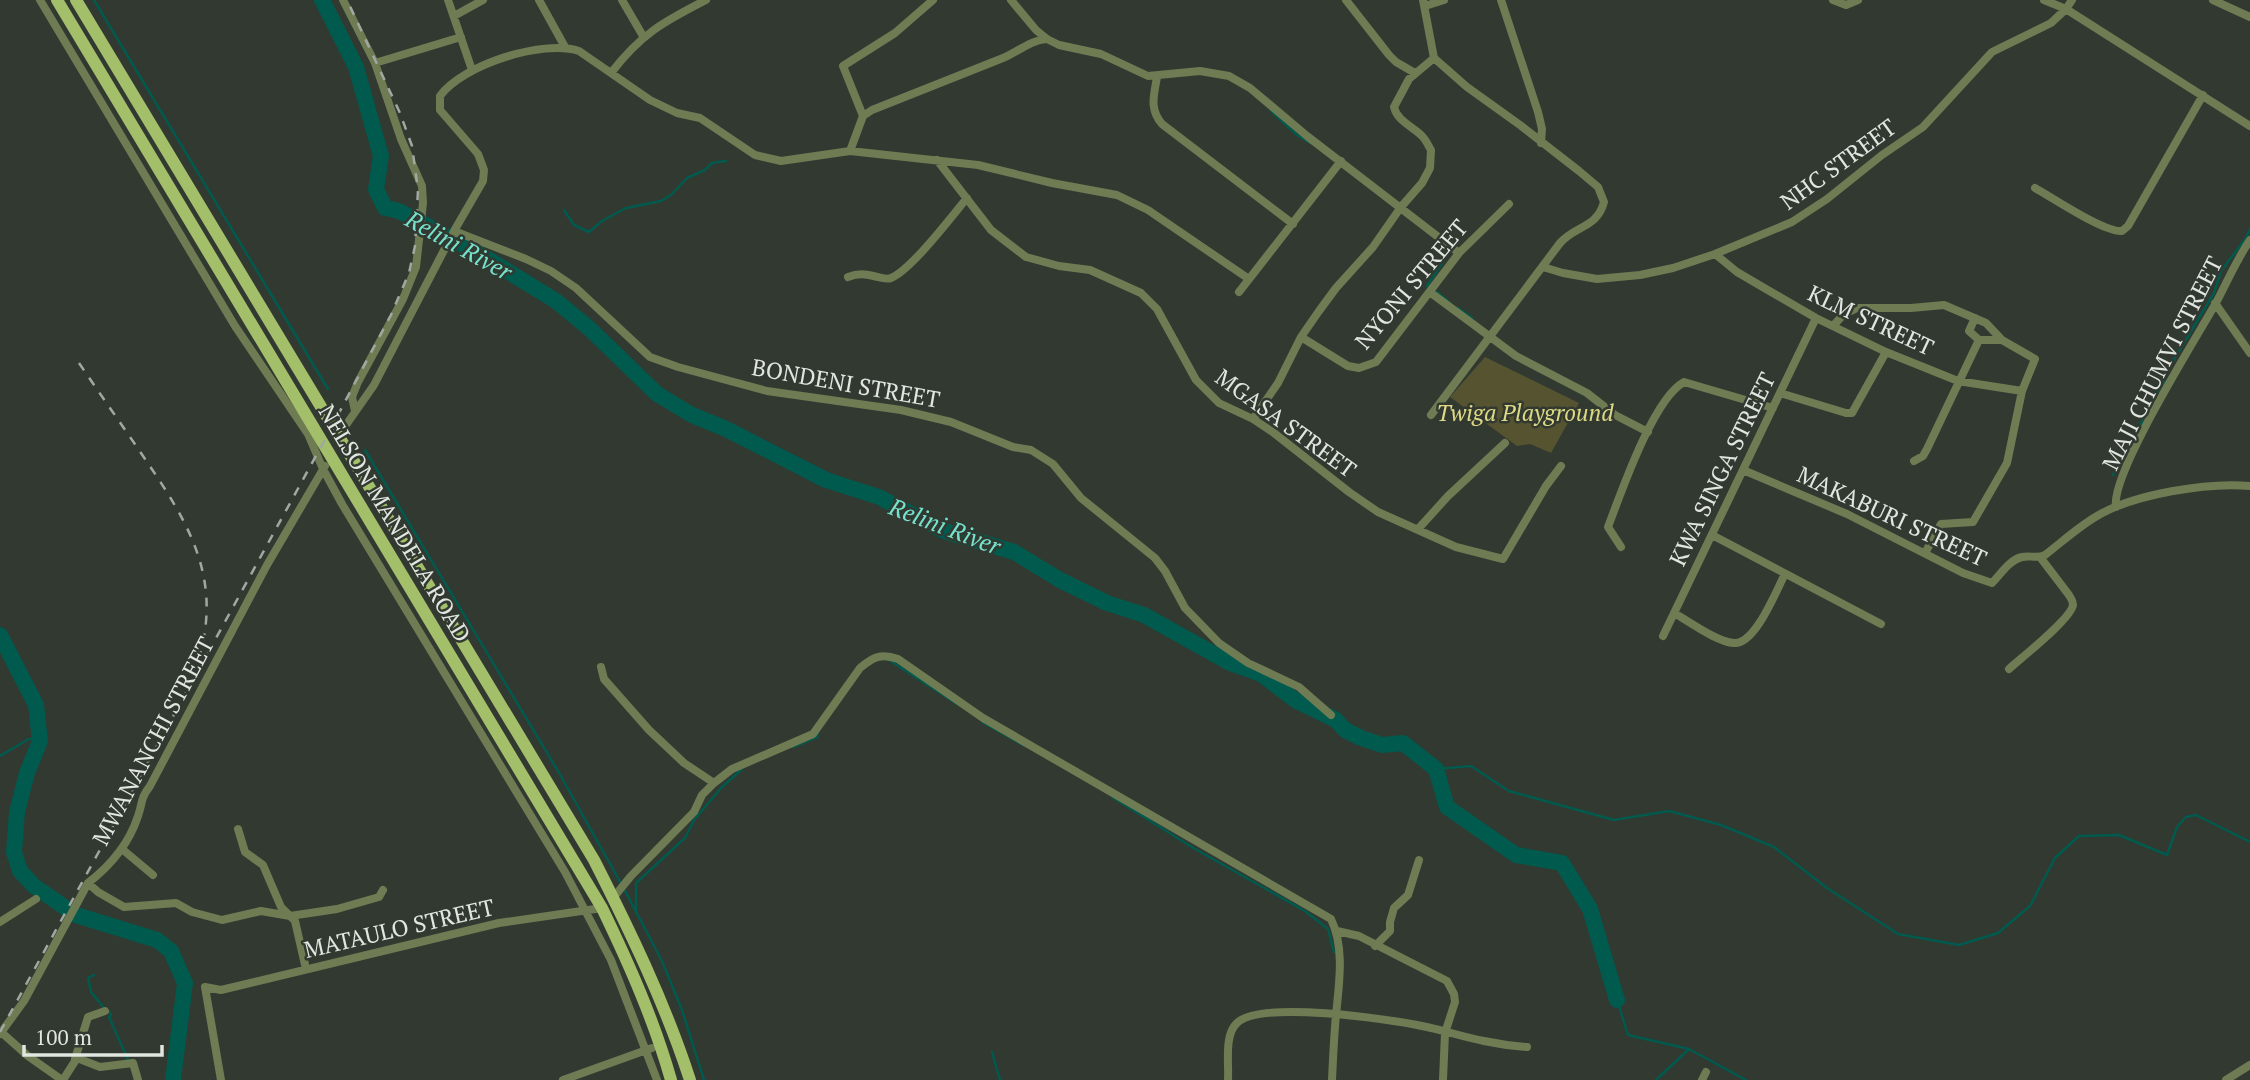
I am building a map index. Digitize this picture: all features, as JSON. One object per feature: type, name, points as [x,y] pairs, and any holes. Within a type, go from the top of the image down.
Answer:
[{"type":"main road","name":"NELSON MANDELA ROAD","points":[[57,0],[327,464],[602,908],[630,965],[671,1080]]},
{"type":"main road","name":"NELSON MANDELA ROAD","points":[[76,0],[549,784],[613,898],[643,959],[668,1016],[690,1080]]},
{"type":"street","points":[[40,0],[235,326],[327,464],[342,504],[525,804],[611,960],[657,1080]]},
{"type":"street","points":[[343,0],[374,63],[401,139],[422,187],[423,203],[416,267],[403,299],[358,382],[352,397],[355,411]]},
{"type":"street","points":[[448,0],[472,71]]},
{"type":"street","points":[[454,16],[483,0]]},
{"type":"street","points":[[539,0],[565,47]]},
{"type":"street","points":[[622,0],[643,36]]},
{"type":"street","points":[[611,73],[643,36],[706,0]]},
{"type":"street","points":[[863,116],[843,66],[895,33],[933,0]]},
{"type":"street","points":[[1012,0],[1036,30],[1059,45],[1101,54],[1143,74],[1157,77],[1199,71],[1229,76],[1250,88],[1459,253]]},
{"type":"street","points":[[1346,0],[1389,55],[1416,73]]},
{"type":"street","points":[[1431,415],[1570,231],[1597,218],[1604,202],[1598,187],[1520,125],[1466,87],[1434,58],[1424,3],[1444,0]]},
{"type":"street","points":[[1501,0],[1538,112],[1542,129],[1541,143]]},
{"type":"street","points":[[1833,0],[1846,5],[1858,0]]},
{"type":"street","points":[[2044,0],[2066,9],[2250,126]]},
{"type":"street","name":"NHC STREET","points":[[1543,267],[1597,279],[1640,275],[1673,268],[1715,254],[1792,222],[1923,127],[1992,52],[2051,23],[2072,0]]},
{"type":"street","points":[[2213,0],[2250,18]]},
{"type":"street","points":[[374,63],[461,37]]},
{"type":"street","points":[[850,151],[863,116],[876,108],[1011,55],[1033,41],[1047,39]]},
{"type":"street","points":[[339,435],[374,385],[443,251],[480,189],[484,170],[478,154],[440,110],[438,100],[460,77],[505,57],[565,47],[579,51],[650,100],[677,113],[700,118],[765,159],[781,161],[850,151],[937,160],[978,165],[1130,200],[1249,279]]},
{"type":"street","points":[[1253,419],[1278,383],[1301,337],[1336,288],[1373,247],[1422,183],[1430,168],[1431,150],[1421,135],[1395,112],[1399,96],[1409,79],[1434,58]]},
{"type":"street","points":[[1157,77],[1152,107],[1162,124],[1293,224]]},
{"type":"street","points":[[2035,188],[2100,225],[2122,232],[2128,226],[2203,95]]},
{"type":"street","name":"MGASA STREET","points":[[937,160],[991,230],[1026,257],[1059,266],[1090,270],[1141,293],[1157,309],[1187,366],[1207,393],[1219,403],[1253,419],[1274,433],[1365,504],[1456,547],[1503,559],[1546,486],[1562,466]]},
{"type":"street","points":[[1239,292],[1341,161]]},
{"type":"street","points":[[848,277],[865,273],[885,279],[892,278],[915,258],[967,198]]},
{"type":"street","name":"NYONI STREET","points":[[1301,337],[1348,366],[1359,369],[1376,362],[1459,253],[1509,204]]},
{"type":"street","name":"BONDENI STREET","points":[[453,233],[526,259],[551,271],[576,288],[650,357],[668,364],[767,391],[901,410],[951,422],[1013,447],[1031,450],[1053,464],[1081,498],[1155,558],[1166,571],[1185,608],[1219,643],[1248,663],[1300,687],[1331,715]]},
{"type":"street","name":"MAJI CHUMVI STREET","points":[[2116,507],[2115,501],[2120,486],[2140,437],[2250,240]]},
{"type":"street","name":"KLM STREET","points":[[1715,254],[1737,272],[1816,318],[1886,352],[1958,381],[2022,391]]},
{"type":"street","points":[[1431,293],[1516,356],[1587,393],[1615,415],[1648,432]]},
{"type":"street","points":[[2216,303],[2250,353]]},
{"type":"street","points":[[1833,327],[1843,315],[1857,308],[1944,305],[1992,327],[2002,340],[2035,359],[2022,391],[2007,463],[1975,519],[1969,523],[1941,524],[1925,553]]},
{"type":"street","points":[[1975,317],[1969,331],[1979,340],[2002,340]]},
{"type":"street","name":"KWA SINGA STREET","points":[[1663,636],[1816,318]]},
{"type":"street","points":[[1913,461],[1923,456],[1927,449],[1979,340]]},
{"type":"street","points":[[1780,393],[1846,414],[1852,413],[1886,352]]},
{"type":"street","points":[[1621,547],[1608,527],[1634,457],[1675,387],[1684,382],[1773,408]]},
{"type":"street","points":[[1419,528],[1448,496],[1505,443]]},
{"type":"street","name":"MWANANCHI STREET","points":[[2,1029],[24,1001],[88,883],[104,870],[122,849],[138,817],[143,794],[150,786],[267,565],[327,464]]},
{"type":"street","name":"MAKABURI STREET","points":[[1743,470],[1847,514],[1987,583],[1992,583],[2016,559],[2024,556],[2040,557],[2096,516],[2116,507],[2143,498],[2209,486],[2250,486]]},
{"type":"street","points":[[1712,535],[1881,624]]},
{"type":"street","points":[[2009,668],[2052,632],[2072,607],[2073,601],[2040,557]]},
{"type":"street","points":[[1674,613],[1725,642],[1740,643],[1752,635],[1785,574]]},
{"type":"street","points":[[613,898],[694,812],[702,795],[714,783],[732,769],[813,734],[860,668],[869,660],[886,655],[898,659],[983,718],[1331,919],[1337,931],[1341,978],[1332,1080]]},
{"type":"street","points":[[601,667],[604,679],[649,730],[684,763],[714,783]]},
{"type":"street","points":[[237,829],[246,852],[263,864],[281,907],[297,927],[306,969]]},
{"type":"street","points":[[122,849],[153,875]]},
{"type":"street","points":[[1375,946],[1390,931],[1394,908],[1408,895],[1419,860]]},
{"type":"street","points":[[88,883],[124,907],[176,903],[192,912],[222,919],[261,911],[290,916],[337,909],[379,897],[383,890]]},
{"type":"street","points":[[0,922],[36,899]]},
{"type":"street","name":"MATAULO STREET","points":[[221,1080],[205,987],[221,990],[499,923],[602,908]]},
{"type":"street","points":[[1337,931],[1359,936],[1447,981],[1455,1002],[1446,1033],[1443,1080]]},
{"type":"street","points":[[1228,1080],[1229,1035],[1238,1021],[1255,1015],[1300,1010],[1421,1025],[1446,1033],[1527,1047]]},
{"type":"street","points":[[2,1029],[28,1056],[62,1080],[75,1059],[88,1017],[105,1011]]},
{"type":"street","points":[[563,1080],[661,1046]]},
{"type":"street","points":[[75,1059],[100,1067],[133,1063],[138,1080]]},
{"type":"street","points":[[2226,1080],[2250,1065]]},
{"type":"green space","name":"Twiga Playground","points":[[1485,357],[1579,403],[1551,453],[1530,444],[1517,446],[1450,397]]},
{"type":"waterway","points":[[94,0],[328,389]]},
{"type":"waterway","name":"Relini River","points":[[322,0],[356,67],[381,156],[376,189],[385,208],[399,211],[473,250],[556,301],[590,329],[657,394],[692,415],[726,429],[826,480],[879,497],[944,531],[1014,552],[1060,580],[1107,603],[1144,615],[1230,663],[1261,674],[1295,700],[1336,720],[1345,730],[1361,738],[1382,745],[1403,743],[1436,769],[1447,807],[1516,855],[1562,863],[1590,909],[1617,1000]]},
{"type":"waterway","points":[[1270,110],[1297,135],[1310,143]]},
{"type":"waterway","points":[[564,210],[574,225],[589,232],[602,221],[626,208],[661,201],[671,195],[687,178],[705,170],[712,163],[726,161]]},
{"type":"waterway","points":[[2113,475],[2134,440],[2151,400],[2162,387],[2170,366],[2214,293],[2221,271],[2250,229]]},
{"type":"waterway","points":[[1427,286],[1446,257],[1445,247]]},
{"type":"waterway","points":[[1437,292],[1449,302]]},
{"type":"waterway","points":[[1458,308],[1472,318]]},
{"type":"waterway","points":[[365,450],[558,771],[623,887],[662,961],[682,1010],[704,1080]]},
{"type":"waterway","points":[[0,635],[36,705],[40,741],[27,773],[17,812],[14,852],[20,871],[34,886],[76,915],[157,940],[171,951],[185,983],[173,1080]]},
{"type":"waterway","points":[[889,660],[957,704]]},
{"type":"waterway","points":[[982,722],[1025,746]]},
{"type":"waterway","points":[[793,747],[817,737],[818,731]]},
{"type":"waterway","points":[[0,756],[29,739],[40,741]]},
{"type":"waterway","points":[[1436,769],[1471,766],[1509,791],[1614,820],[1669,811],[1721,825],[1774,847],[1827,888],[1898,934],[1959,945],[1998,933],[2030,906],[2055,858],[2079,836],[2119,835],[2167,855],[2177,827],[2186,817],[2196,815],[2250,842]]},
{"type":"waterway","points":[[636,911],[636,883],[685,838],[694,820],[721,788],[742,769]]},
{"type":"waterway","points":[[1112,797],[1195,849],[1305,911],[1328,929],[1334,952]]},
{"type":"waterway","points":[[94,975],[88,978],[91,992],[104,1008]]},
{"type":"waterway","points":[[1617,1000],[1628,1035],[1689,1049],[1746,1080]]},
{"type":"waterway","points":[[109,1011],[109,1017],[129,1062]]},
{"type":"waterway","points":[[1656,1080],[1689,1049]]},
{"type":"waterway","points":[[992,1052],[1000,1080]]},
{"type":"railway","points":[[0,1032],[323,443],[391,315],[409,273],[415,246],[418,190],[412,146],[400,113],[347,0]]},
{"type":"railway","points":[[79,363],[159,479],[196,549],[203,573],[206,599],[206,625],[200,654]]}]
